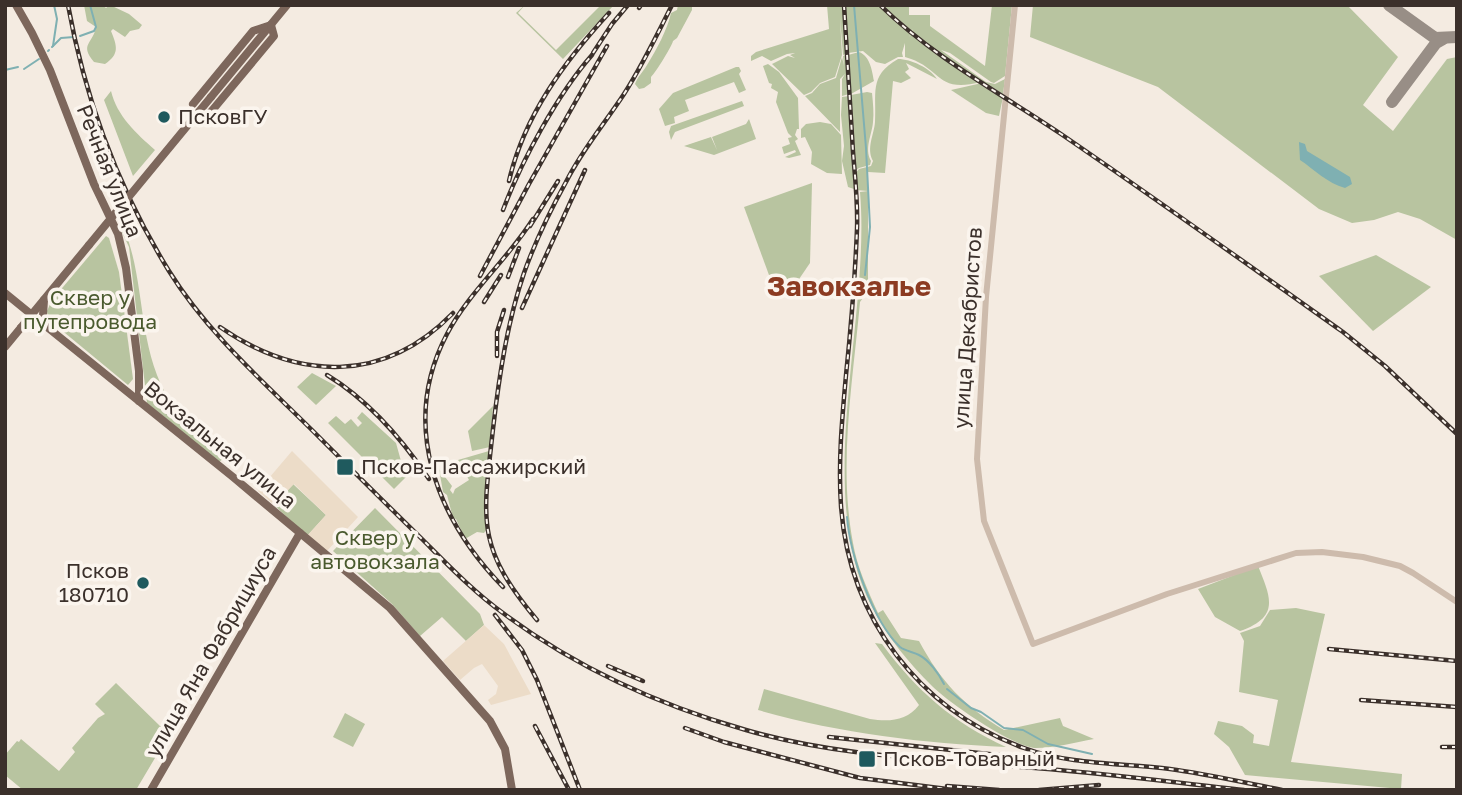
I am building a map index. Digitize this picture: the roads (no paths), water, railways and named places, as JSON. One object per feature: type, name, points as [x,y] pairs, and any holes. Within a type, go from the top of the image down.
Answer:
[{"type":"main road","name":"Речная улица","points":[[16,5],[50,70],[94,184],[118,234],[126,268],[139,371],[139,401]]},
{"type":"main road","points":[[5,347],[287,5]]},
{"type":"main road","points":[[193,104],[253,32],[271,25]]},
{"type":"main road","points":[[205,119],[274,36],[271,25]]},
{"type":"main road","points":[[5,293],[32,315]]},
{"type":"main road","points":[[20,328],[47,327],[43,315],[44,300]]},
{"type":"main road","name":"Вокзальная улица","points":[[47,327],[390,608],[490,721],[505,749],[512,790]]},
{"type":"main road","name":"улица Яна Фабрициуса","points":[[151,790],[300,533]]},
{"type":"street","name":"улица Декабристов","points":[[1015,5],[986,297],[977,459],[984,521],[1033,644],[1167,594],[1296,553],[1363,557],[1400,566],[1457,602]]},
{"type":"water","points":[[1299,142],[1305,144],[1307,151],[1350,177],[1352,184],[1345,188],[1339,186],[1300,160]]},
{"type":"waterway","points":[[53,46],[57,19],[54,5]]},
{"type":"waterway","points":[[80,36],[94,31],[96,27],[90,5]]},
{"type":"waterway","points":[[854,5],[870,227],[865,275]]},
{"type":"waterway","points":[[52,47],[61,38],[74,37]]},
{"type":"waterway","points":[[24,69],[39,59]]},
{"type":"waterway","points":[[5,70],[18,67]]},
{"type":"waterway","points":[[847,517],[864,586],[880,620],[900,647],[926,660],[944,684]]},
{"type":"waterway","points":[[947,689],[971,708],[1004,728],[1023,730],[1048,744],[1092,754]]},
{"type":"railway","points":[[68,5],[84,75],[106,143],[151,240],[185,294],[239,358],[452,569],[492,605],[531,633],[589,667],[650,696],[714,720],[780,739],[882,755],[1244,790]]},
{"type":"railway","points":[[593,53],[628,5]]},
{"type":"railway","points":[[537,620],[503,572],[493,551],[488,531],[486,510],[489,460],[508,331],[524,273],[554,204],[579,159],[631,83],[672,5]]},
{"type":"railway","points":[[844,5],[857,219],[842,424],[840,490],[847,547],[858,586],[875,622],[896,655],[922,684],[952,710],[986,731],[1024,748],[1059,758],[1184,771],[1282,790]]},
{"type":"railway","points":[[880,5],[944,58],[1097,158],[1343,332],[1385,366],[1457,434]]},
{"type":"railway","points":[[509,181],[535,112],[576,51],[609,13]]},
{"type":"railway","points":[[480,276],[607,46]]},
{"type":"railway","points":[[503,210],[541,129],[566,89],[592,55]]},
{"type":"railway","points":[[522,308],[585,170]]},
{"type":"railway","points":[[530,226],[558,181]]},
{"type":"railway","points":[[503,587],[460,532],[444,501],[432,469],[426,436],[426,402],[433,368],[447,334],[466,304],[533,219]]},
{"type":"railway","points":[[508,277],[519,248]]},
{"type":"railway","points":[[484,302],[501,275]]},
{"type":"railway","points":[[497,356],[497,332],[504,310]]},
{"type":"railway","points":[[220,327],[250,345],[280,358],[310,365],[340,367],[370,363],[398,353],[426,336],[453,313]]},
{"type":"railway","points":[[327,375],[356,396],[383,421],[429,479]]},
{"type":"railway","points":[[495,615],[522,650],[537,680],[580,790]]},
{"type":"railway","points":[[1329,649],[1457,661]]},
{"type":"railway","points":[[608,666],[643,681]]},
{"type":"railway","points":[[1361,700],[1457,707]]},
{"type":"railway","points":[[535,726],[569,790]]},
{"type":"railway","points":[[685,728],[724,742],[860,778],[955,790]]},
{"type":"railway","points":[[829,737],[1017,757]]},
{"type":"railway","points":[[1442,747],[1457,747]]},
{"type":"railway","points":[[1039,790],[1099,785]]},
{"type":"railway","points":[[947,786],[999,790]]},
{"type":"place","name":"ПсковГУ","points":[[164,117]]},
{"type":"place","name":"Псков-Пассажирский","points":[[345,467]]},
{"type":"place","name":"Псков 180710","points":[[143,583]]},
{"type":"place","name":"Псков-Товарный","points":[[867,759]]},
{"type":"district","name":"Завокзалье","points":[[849,286]]},
{"type":"park label","name":"Сквер у путепровода","points":[[90,310]]},
{"type":"park label","name":"Сквер у автовокзала","points":[[375,550]]}]
